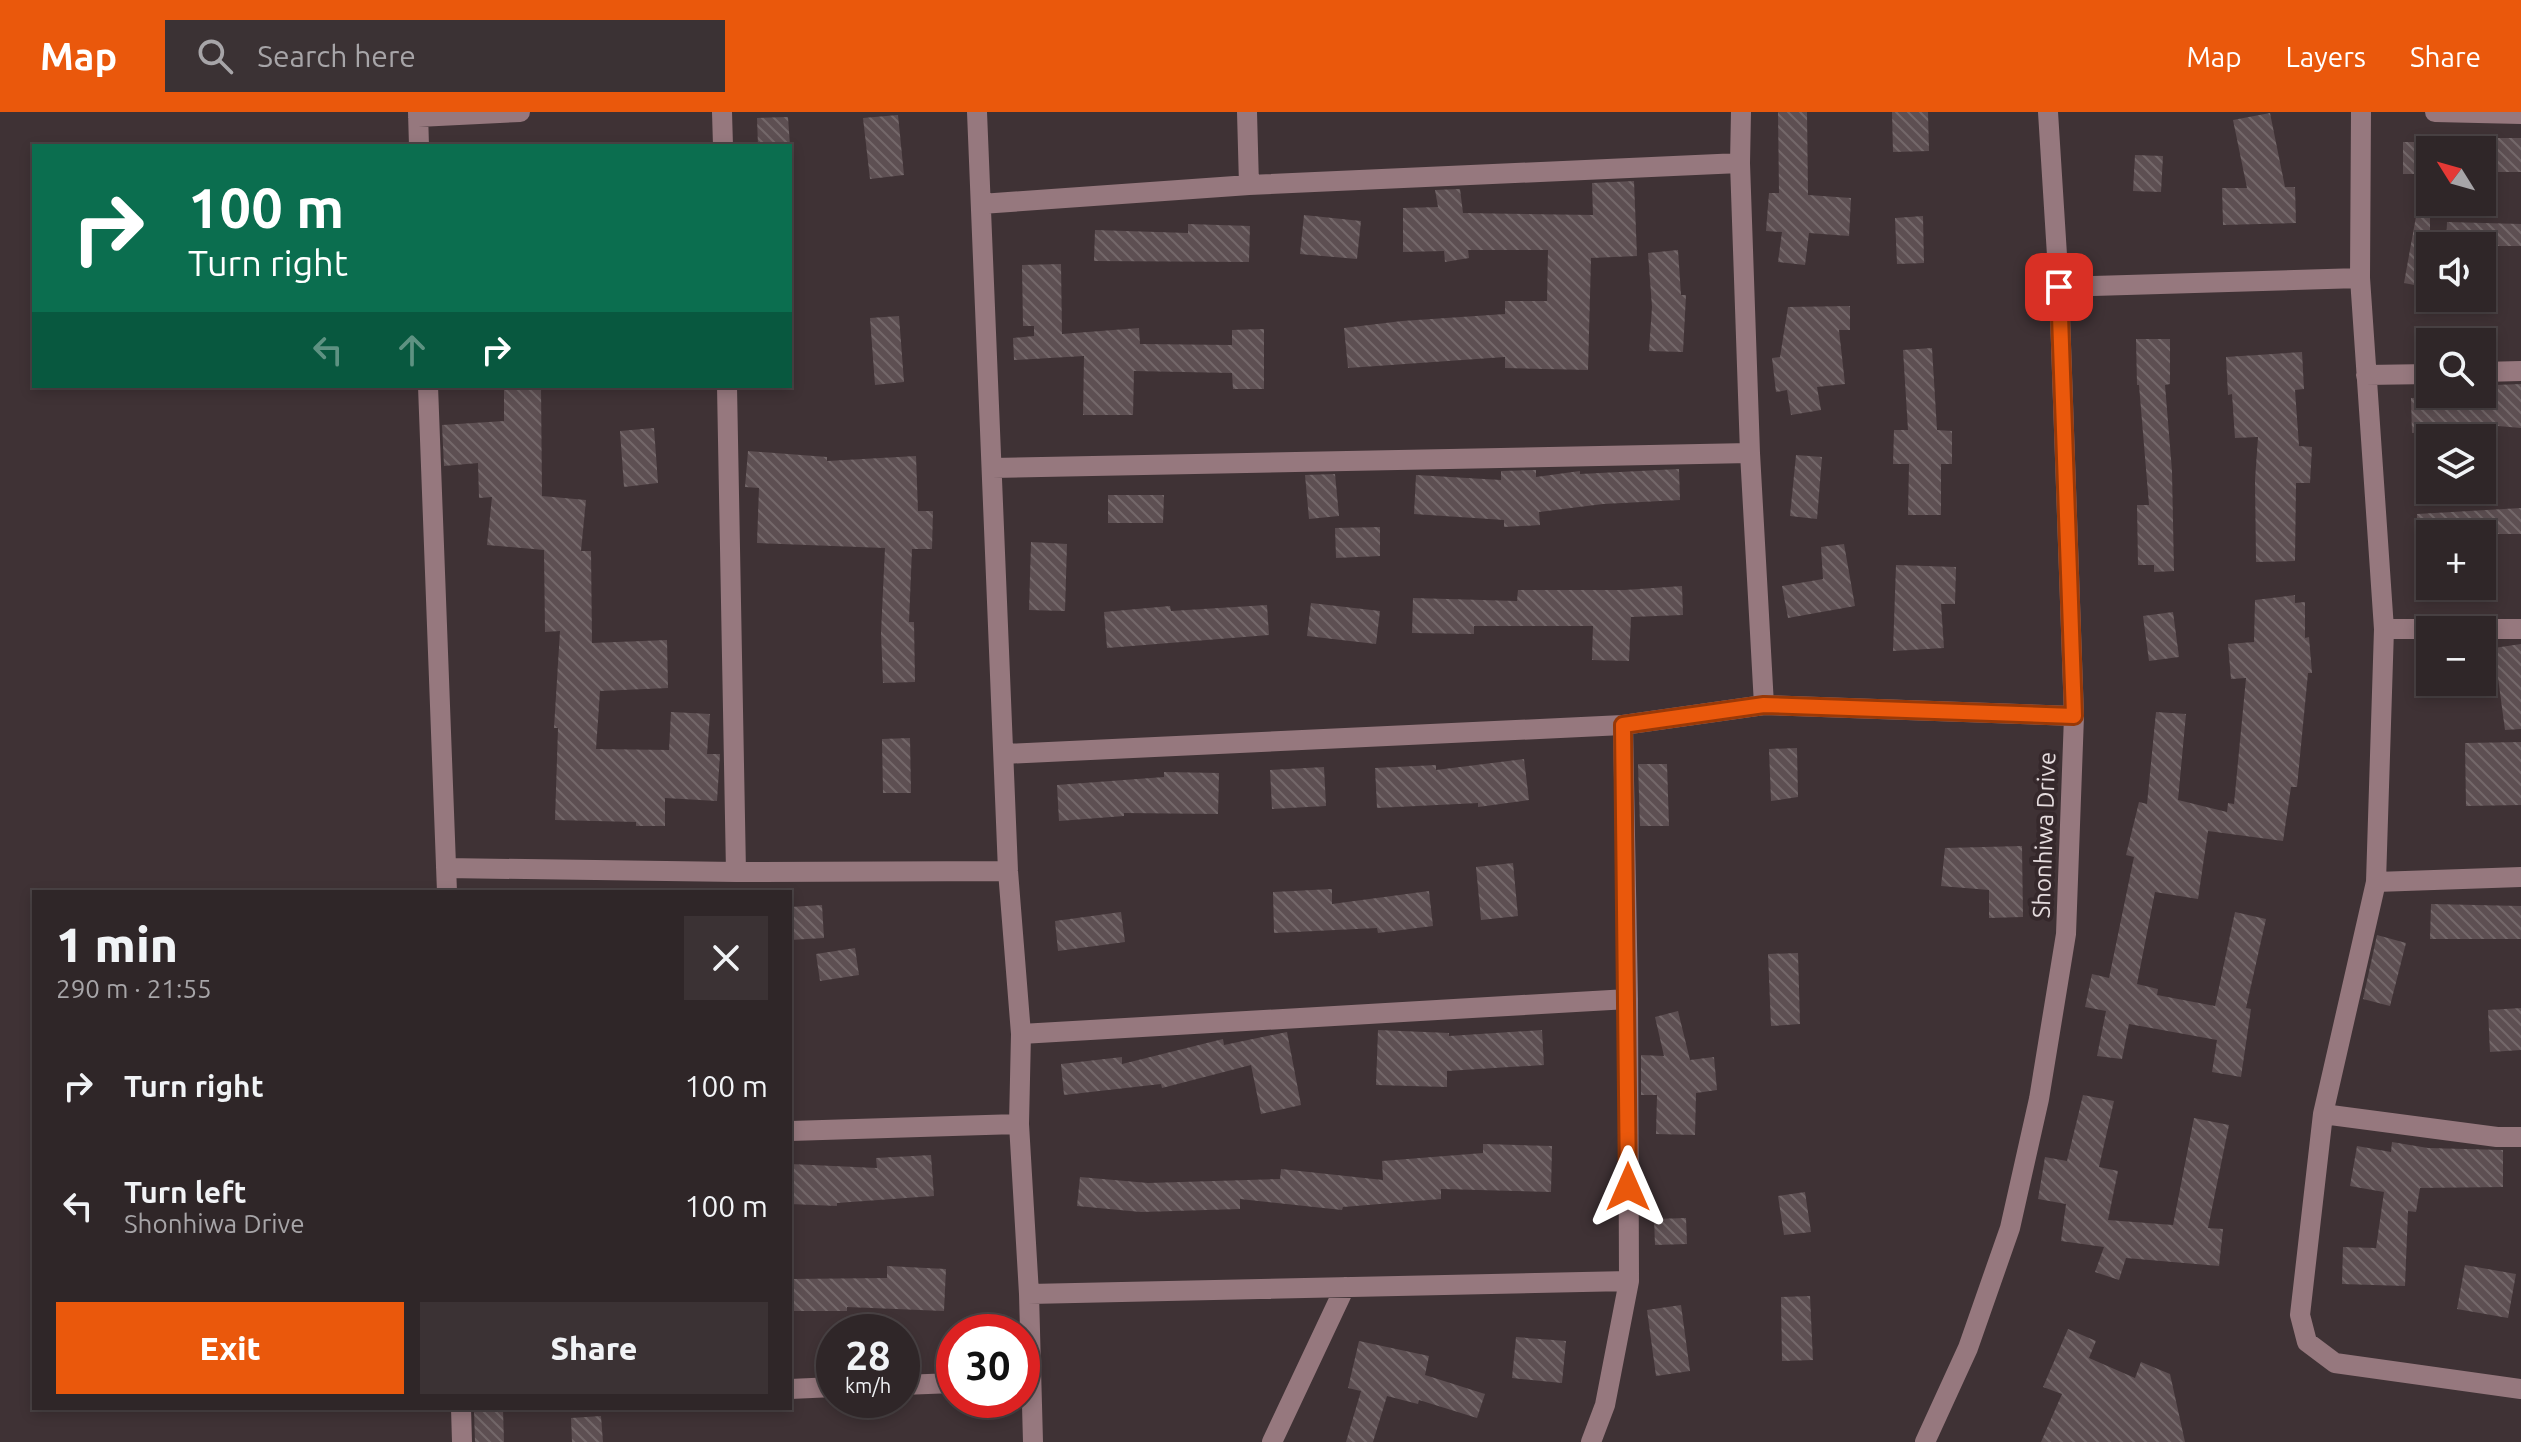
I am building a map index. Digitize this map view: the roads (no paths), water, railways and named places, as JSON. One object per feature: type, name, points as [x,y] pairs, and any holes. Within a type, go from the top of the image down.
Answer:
[{"type":"street","points":[[419,144],[418,114],[520,112]]},
{"type":"street","points":[[722,112],[723,144]]},
{"type":"street","points":[[977,112],[1008,871],[1021,1034],[1019,1124],[1028,1314]]},
{"type":"street","points":[[1247,112],[1249,185]]},
{"type":"street","points":[[1741,112],[1750,453],[1764,705]]},
{"type":"street","name":"Shonhiwa Drive","points":[[1925,1442],[1968,1348],[2010,1228],[2039,1099],[2066,934],[2074,716],[2059,287],[2048,112]]},
{"type":"street","points":[[2361,112],[2360,278],[2384,629],[2376,882],[2323,1114],[2300,1315],[2307,1342],[2335,1363],[2521,1389]]},
{"type":"street","points":[[2435,112],[2521,114]]},
{"type":"street","points":[[981,204],[1249,185],[1740,163]]},
{"type":"street","points":[[2059,287],[2360,278]]},
{"type":"street","points":[[2496,372],[2521,371]]},
{"type":"street","points":[[2366,375],[2416,374]]},
{"type":"street","points":[[428,388],[447,890]]},
{"type":"street","points":[[727,388],[736,872]]},
{"type":"street","points":[[992,468],[1750,453]]},
{"type":"street","points":[[2384,629],[2521,629]]},
{"type":"street","points":[[1004,754],[1623,725],[1764,705],[2074,716]]},
{"type":"street","points":[[1591,1442],[1605,1405],[1629,1281],[1623,725]]},
{"type":"street","points":[[446,868],[736,872],[1008,871]]},
{"type":"street","points":[[2376,882],[2521,877]]},
{"type":"street","points":[[1021,1034],[1628,999]]},
{"type":"street","points":[[2323,1114],[2497,1137],[2521,1137]]},
{"type":"street","points":[[792,1131],[1019,1124]]},
{"type":"street","points":[[1029,1294],[1629,1281]]},
{"type":"street","points":[[1272,1442],[1345,1287]]},
{"type":"street","points":[[792,1389],[816,1388]]},
{"type":"street","points":[[461,1410],[462,1442]]},
{"type":"street","points":[[1030,1418],[1033,1442]]}]
